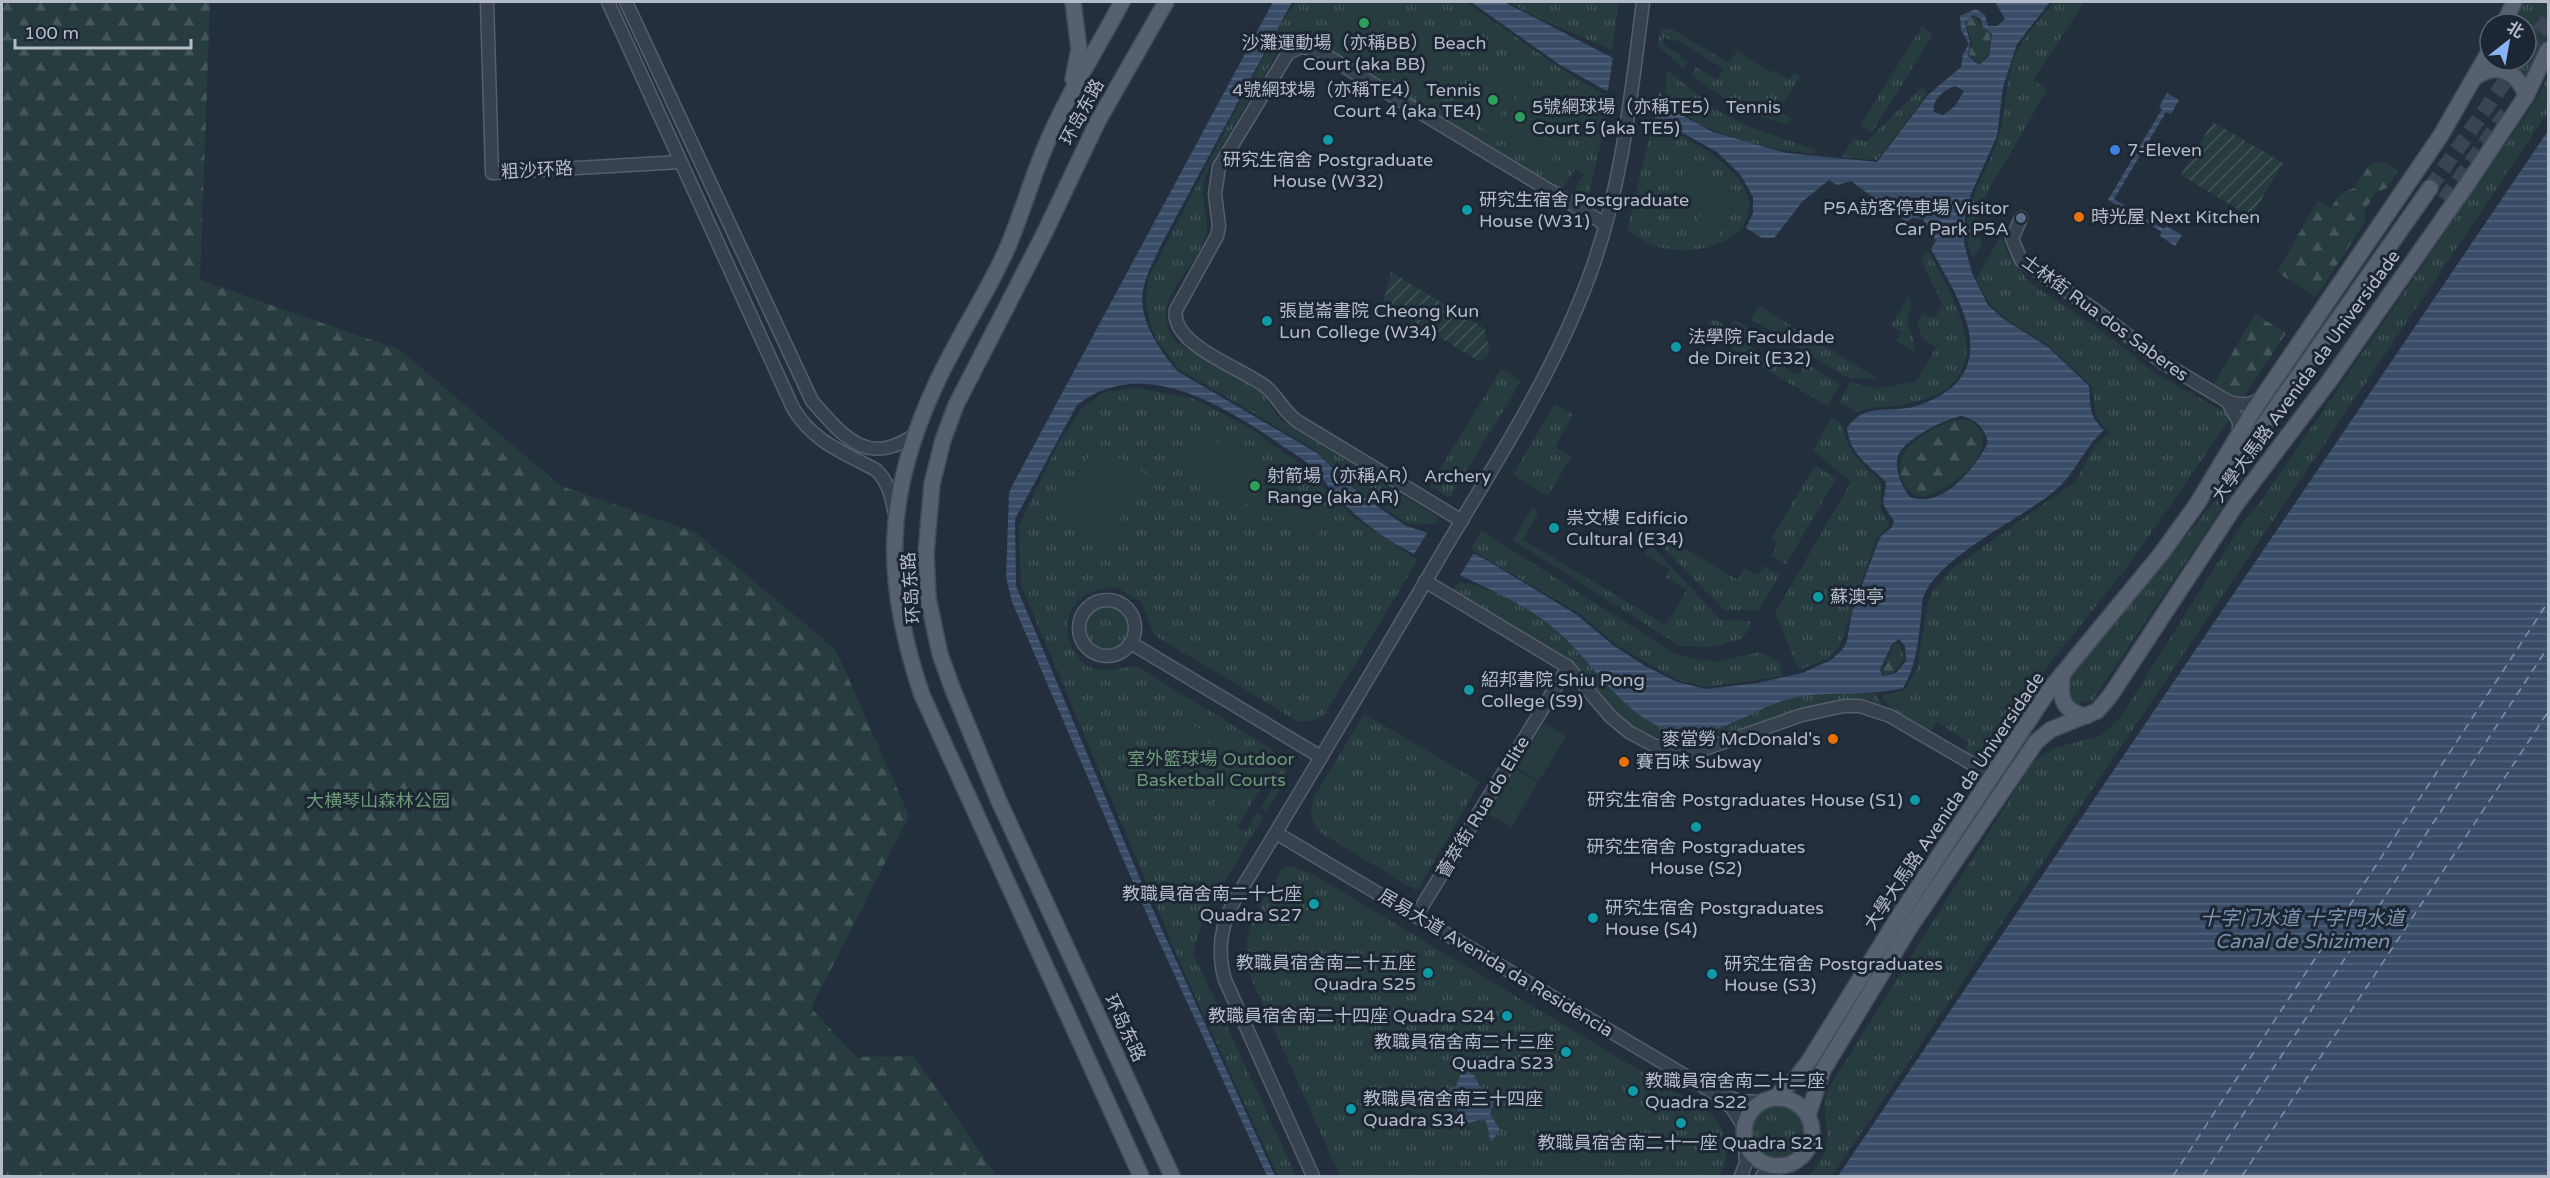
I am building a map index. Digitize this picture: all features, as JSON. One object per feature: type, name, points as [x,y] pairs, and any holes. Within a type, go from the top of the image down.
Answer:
[{"type":"main road","points":[[1069,96],[1079,49],[1073,2]]},
{"type":"main road","name":"环岛东路","points":[[1122,2],[1069,96],[1042,155],[1006,251],[935,384],[901,485],[896,516],[893,568],[904,639],[926,705],[1140,1176]]},
{"type":"main road","name":"环岛东路","points":[[1166,2],[1098,121],[1039,245],[956,405],[943,440],[932,484],[926,553],[928,598],[940,654],[998,799],[1172,1176]]},
{"type":"main road","name":"大學大馬路 Avenida da Universidade","points":[[1808,1115],[1823,1070],[1891,958],[2030,751],[2050,730],[2097,711],[2110,696],[2237,503],[2336,371],[2526,96],[2548,50]]},
{"type":"main road","points":[[2476,78],[2487,70],[2507,71],[2522,83],[2526,96]]},
{"type":"main road","name":"大學大馬路 Avenida da Universidade","points":[[1768,1099],[1796,1078],[1809,1061],[1899,915],[2049,690],[2161,554],[2197,504],[2264,396],[2408,184],[2479,72]]},
{"type":"main road","points":[[2197,504],[2223,478],[2248,447],[2430,188]]},
{"type":"main road","points":[[2237,503],[2281,432],[2444,200]]},
{"type":"main road","name":"大學大馬路 Avenida da Universidade","points":[[2063,673],[2060,692],[2063,703],[2070,711],[2086,716]]},
{"type":"main road","points":[[974,809],[985,814],[992,812],[998,807],[998,799]]},
{"type":"main road","points":[[1768,1099],[1794,1101],[1808,1115],[1812,1134],[1810,1143],[1799,1159],[1781,1166],[1759,1160],[1745,1143],[1744,1127],[1748,1115],[1768,1099]]},
{"type":"street","name":"粗沙环路","points":[[487,2],[492,173],[680,162]]},
{"type":"street","points":[[608,2],[800,420],[825,444],[876,470],[887,483],[896,516]]},
{"type":"street","points":[[626,2],[812,401],[838,429],[858,444],[872,449],[894,447],[917,433]]},
{"type":"street","points":[[1313,1176],[1230,993],[1220,954],[1220,941],[1227,914],[1459,526],[1554,361],[1589,277],[1605,224],[1630,110],[1643,2]]},
{"type":"street","points":[[1459,526],[1297,421],[1283,409],[1263,385],[1185,337],[1176,323],[1179,304],[1217,236],[1219,226],[1216,180],[1222,161],[1288,53],[1301,47],[1317,50],[1605,224]]},
{"type":"street","name":"士林街 Rua dos Saberes","points":[[2021,218],[2012,239],[2014,249],[2021,260],[2095,310],[2162,362],[2227,401]]},
{"type":"street","points":[[2227,401],[2237,405],[2252,404],[2264,396]]},
{"type":"street","points":[[2227,401],[2239,422],[2239,435]]},
{"type":"street","points":[[1426,579],[1568,667],[1611,717],[1629,732],[1655,746],[1693,753],[1802,715],[1844,706],[1860,706],[1890,716],[1970,764],[1982,774],[1983,791]]},
{"type":"street","points":[[1108,601],[1123,606],[1133,619],[1135,627],[1131,643],[1126,649],[1111,656],[1088,649],[1083,642],[1079,626],[1086,611],[1100,602],[1108,601]]},
{"type":"street","points":[[1131,643],[1321,757]]},
{"type":"street","name":"薈萃街 Rua do Elite","points":[[1416,916],[1568,667]]},
{"type":"street","points":[[1970,764],[1990,772],[1997,770]]},
{"type":"street","name":"居易大道 Avenida da Residência","points":[[1275,833],[1716,1094],[1732,1108],[1744,1127]]},
{"type":"street","name":"居易大道 Avenida da Residência","points":[[1716,1094],[1741,1101],[1768,1099]]},
{"type":"street","points":[[1741,1176],[1746,1163],[1745,1143]]},
{"type":"street","points":[[1762,1176],[1781,1166]]},
{"type":"green space","name":"大横琴山森林公园","points":[[2,2],[210,2],[200,280],[400,350],[561,486],[695,532],[836,650],[909,816],[811,1008],[856,1057],[914,1056],[997,1176],[2,1176]]},
{"type":"green space","points":[[1296,2],[1466,2],[1557,66],[1611,99],[1586,206],[1570,197],[1584,175],[1575,169],[1561,191],[1305,38],[1292,35],[1281,46],[1208,169],[1203,192],[1206,234],[1175,288],[1166,314],[1168,328],[1177,343],[1260,391],[1279,418],[1439,518],[1435,524],[1407,523],[1363,495],[1314,449],[1179,369],[1158,342],[1151,328],[1146,303],[1148,279],[1281,23]]},
{"type":"green space","name":"沙灘運動場（亦稱BB） Beach Court (aka BB)","points":[[1355,2],[1394,2],[1398,4],[1363,62],[1330,42]]},
{"type":"green space","points":[[1508,2],[1619,2],[1612,50],[1540,19]]},
{"type":"green space","points":[[2054,2],[2084,2],[2033,80],[2047,90],[1976,212],[1973,222],[1982,243],[1973,258],[1968,241],[1969,210],[1999,136],[2015,56],[2024,40]]},
{"type":"green space","points":[[2521,2],[2548,2],[2548,35],[2538,55],[2538,12],[2516,12]]},
{"type":"green space","points":[[1975,17],[1991,34],[1988,55],[1979,64],[1969,55],[1972,42],[1966,24],[1970,18]]},
{"type":"green space","points":[[1401,24],[1423,37],[1398,78],[1376,65]]},
{"type":"green space","points":[[1922,26],[1933,34],[1872,133],[1860,126]]},
{"type":"green space","points":[[1664,28],[1676,31],[1729,63],[1737,51],[1772,73],[1774,71],[1789,80],[1793,73],[1800,76],[1779,111],[1791,119],[1787,125],[1741,110],[1691,75],[1696,67],[1717,80],[1724,69],[1676,39],[1674,42],[1664,37],[1662,43],[1688,62],[1684,69],[1658,46],[1660,31]]},
{"type":"green space","points":[[1429,41],[1451,54],[1426,95],[1404,82]]},
{"type":"green space","name":"4號網球場（亦稱TE4） Tennis Court 4 (aka TE4)","points":[[1497,69],[1520,82],[1490,132],[1467,119]]},
{"type":"green space","points":[[1667,70],[1721,113],[1753,128],[1816,150],[1814,154],[1733,138],[1694,121],[1665,97]]},
{"type":"green space","points":[[2520,72],[2529,72],[2526,78]]},
{"type":"green space","points":[[2548,76],[2548,112],[1832,1176],[1808,1176],[1818,1163],[1827,1143],[1825,1104],[1827,1091],[2033,762],[2052,749],[2102,735],[2120,718],[2244,521],[2261,501],[2538,97]]},
{"type":"green space","name":"5號網球場（亦稱TE5） Tennis Court 5 (aka TE5)","points":[[1524,86],[1547,99],[1517,149],[1494,136]]},
{"type":"green space","points":[[1922,87],[1927,94],[1877,160],[1842,157],[1854,138],[1866,142]]},
{"type":"green space","points":[[1554,103],[1577,116],[1547,166],[1524,153]]},
{"type":"green space","points":[[2213,122],[2283,163],[2251,217],[2181,175]]},
{"type":"green space","points":[[1653,123],[1695,143],[1711,154],[1737,177],[1745,189],[1749,202],[1747,218],[1740,230],[1729,239],[1700,249],[1668,249],[1648,243],[1627,230]]},
{"type":"green space","points":[[2383,162],[2398,171],[2387,188],[2376,192],[2364,212],[2365,222],[2316,297],[2277,272],[2318,201],[2331,208],[2340,194],[2354,188],[2371,163]]},
{"type":"green space","points":[[1690,164],[1713,177],[1686,223],[1664,209]]},
{"type":"green space","points":[[1720,182],[1742,195],[1715,240],[1693,227]]},
{"type":"green space","points":[[2001,236],[2008,254],[2029,282],[2107,335],[2156,374],[2226,413],[2230,419],[2128,566],[2047,667],[1989,758],[1978,760],[1963,752],[1969,742],[1937,722],[1930,732],[1890,709],[1883,695],[1905,690],[1917,668],[1927,607],[1932,593],[1949,571],[2076,481],[2096,444],[2110,433],[2099,421],[2095,411],[2091,385],[2049,346],[2003,317],[1989,303],[1976,279]]},
{"type":"green space","points":[[1928,251],[1941,274],[1961,321],[1966,343],[1964,364],[1955,381],[1935,395],[1903,405],[1857,412],[1840,402],[1851,381],[1867,386],[1891,387],[1916,381],[1936,348],[1923,339],[1917,325],[1923,312],[1934,319],[1943,305],[1920,258]]},
{"type":"green space","points":[[1391,272],[1484,328],[1490,352],[1480,362],[1383,303]]},
{"type":"green space","points":[[1909,295],[1911,306],[1907,321],[1915,346],[1913,352],[1896,341],[1901,332],[1891,325]]},
{"type":"green space","points":[[1759,306],[1878,379],[1848,378],[1751,319]]},
{"type":"green space","points":[[2255,314],[2286,333],[2239,404],[2212,388]]},
{"type":"green space","points":[[1712,318],[1729,328],[1735,320],[1750,329],[1743,342],[1798,375],[1803,367],[1784,356],[1786,351],[1840,384],[1827,406],[1704,332]]},
{"type":"green space","points":[[1501,369],[1521,381],[1450,498],[1430,486]]},
{"type":"green space","name":"室外籃球場 Outdoor Basketball Courts","points":[[1137,388],[1192,398],[1250,428],[1309,471],[1354,518],[1418,560],[1324,715],[1313,721],[1297,721],[1154,635],[1142,603],[1116,587],[1086,594],[1078,600],[1069,616],[1070,643],[1079,659],[1086,665],[1101,670],[1134,667],[1144,670],[1260,742],[1280,758],[1284,766],[1284,781],[1267,811],[1261,807],[1274,785],[1266,780],[1237,827],[1246,832],[1257,813],[1263,817],[1205,914],[1193,953],[1296,1176],[1278,1176],[1186,976],[1021,585],[1019,526],[1058,444],[1082,408],[1105,392]]},
{"type":"green space","points":[[1555,404],[1573,415],[1555,447],[1571,457],[1548,496],[1513,475]]},
{"type":"green space","points":[[1832,417],[1842,424],[1847,442],[1856,457],[1881,482],[1881,511],[1890,524],[1876,540],[1840,645],[1830,658],[1799,670],[1775,613],[1851,482],[1813,450]]},
{"type":"green space","points":[[1962,419],[1970,421],[1980,430],[1983,440],[1981,450],[1975,460],[1957,480],[1935,493],[1919,496],[1912,493],[1907,489],[1901,475],[1903,454],[1914,442],[1930,431]]},
{"type":"green space","name":"射箭場（亦稱AR） Archery Range (aka AR)","points":[[1196,430],[1332,511],[1313,543],[1177,462]]},
{"type":"green space","points":[[1096,444],[1146,474],[1104,545],[1054,515]]},
{"type":"green space","points":[[1815,465],[1836,479],[1786,564],[1771,556],[1778,544],[1771,539]]},
{"type":"green space","points":[[2241,469],[2244,475],[2093,700],[2078,704],[2074,702],[2068,694],[2068,680]]},
{"type":"green space","points":[[1533,507],[1538,514],[1523,540],[1666,625],[1687,590],[1665,577],[1669,569],[1645,554],[1650,544],[1721,620],[1750,621],[1750,626],[1743,638],[1713,647],[1680,646],[1513,540]]},
{"type":"green space","points":[[1482,531],[1677,655],[1715,662],[1761,652],[1779,662],[1783,676],[1706,687],[1678,680],[1615,644],[1580,614],[1470,549]]},
{"type":"green space","points":[[1658,532],[1738,580],[1745,568],[1758,575],[1764,566],[1780,575],[1759,610],[1724,610],[1654,538]]},
{"type":"green space","points":[[1459,582],[1489,590],[1536,614],[1573,644],[1632,709],[1661,727],[1679,733],[1691,734],[1719,728],[1797,696],[1877,694],[1881,705],[1851,702],[1821,705],[1692,743],[1666,743],[1643,734],[1624,721],[1568,659],[1451,592]]},
{"type":"green space","points":[[1108,606],[1123,613],[1130,628],[1123,643],[1108,650],[1093,643],[1086,628],[1093,613]]},
{"type":"green space","points":[[1895,643],[1900,644],[1904,659],[1894,672],[1884,675],[1882,670]]},
{"type":"green space","points":[[1364,714],[1480,782],[1417,891],[1324,835],[1312,819],[1313,799]]},
{"type":"green space","points":[[1184,720],[1210,735],[1182,783],[1156,768]]},
{"type":"green space","points":[[1544,723],[1566,736],[1539,781],[1517,767]]},
{"type":"green space","name":"室外籃球場 Outdoor Basketball Courts","points":[[1213,737],[1239,752],[1210,800],[1185,785]]},
{"type":"green space","points":[[1242,755],[1267,770],[1239,818],[1213,803]]},
{"type":"green space","points":[[1515,769],[1538,783],[1511,827],[1488,814]]},
{"type":"green space","points":[[1289,866],[1309,872],[1710,1113],[1720,1127],[1726,1143],[1725,1160],[1719,1176],[1340,1176],[1246,967],[1248,939],[1255,915],[1283,868]]},
{"type":"green space","points":[[1777,1105],[1787,1107],[1795,1113],[1801,1121],[1803,1131],[1801,1141],[1795,1149],[1787,1155],[1777,1157],[1767,1155],[1759,1149],[1753,1141],[1751,1131],[1753,1121],[1759,1113],[1767,1107]]},
{"type":"green space","points":[[1566,1152],[1597,1171],[1593,1176],[1550,1176]]},
{"type":"water","points":[[1273,2],[1292,2],[1162,243],[1145,282],[1142,294],[1145,318],[1162,352],[1177,371],[1317,453],[1361,495],[1406,526],[1442,537],[1488,561],[1577,615],[1614,646],[1647,667],[1677,682],[1706,689],[1758,683],[1802,673],[1831,660],[1842,650],[1847,641],[1852,612],[1878,542],[1881,536],[1892,527],[1894,521],[1883,503],[1886,482],[1856,452],[1847,428],[1853,420],[1867,412],[1908,408],[1940,395],[1950,389],[1963,374],[1970,357],[1970,339],[1966,320],[1959,301],[1931,249],[1936,241],[1923,219],[1913,218],[1906,222],[1851,181],[1837,185],[1829,180],[1803,201],[1774,238],[1762,238],[1746,228],[1753,213],[1753,197],[1740,174],[1717,152],[1560,65],[1471,2],[1504,2],[1619,61],[1653,83],[1671,109],[1713,132],[1786,153],[1877,162],[1928,95],[1961,67],[1963,54],[1969,44],[1961,30],[1960,16],[1976,9],[1985,15],[1988,26],[1997,26],[2005,19],[1995,2],[2050,2],[2017,44],[2003,87],[1997,136],[1971,194],[1965,218],[1964,243],[1972,273],[1988,305],[2002,318],[2048,347],[2089,386],[2093,415],[2104,430],[2060,486],[1963,553],[1933,580],[1923,597],[1916,654],[1903,688],[1874,693],[1817,694],[1789,699],[1707,732],[1680,733],[1659,726],[1624,702],[1563,636],[1546,622],[1512,600],[1415,555],[1389,540],[1348,508],[1309,464],[1228,412],[1203,399],[1178,390],[1152,385],[1126,384],[1101,391],[1077,405],[1015,519],[1016,586],[1157,919],[1275,1176],[1267,1176],[1152,926],[1012,602],[1006,577],[1009,493]],"holes":[[[1973,15],[1981,19],[1983,27],[1992,34],[1989,56],[1979,65],[1968,56],[1970,42],[1965,23]],[[1955,86],[1964,91],[1955,106],[1943,115],[1934,112],[1937,99]],[[1962,416],[1976,422],[1985,433],[1988,443],[1966,475],[1945,492],[1922,499],[1910,497],[1900,478],[1897,466],[1898,456],[1916,437],[1936,425]],[[1899,639],[1905,646],[1906,661],[1896,673],[1883,676],[1880,670],[1892,644]]]},
{"type":"water","points":[[2167,93],[2179,100],[2171,114],[2166,112],[2114,199],[2164,229],[2166,226],[2182,235],[2175,246],[2160,236],[2162,232],[2108,200],[2162,109],[2159,107]]},
{"type":"water","name":"十字门水道 十字門水道 Canal de Shizimen","points":[[2548,131],[2548,1176],[1838,1176]]},
{"type":"water","points":[[1461,1073],[1474,1075],[1479,1085],[1494,1098],[1490,1114],[1500,1130],[1491,1142],[1485,1118],[1469,1123],[1460,1118],[1457,1108],[1442,1101],[1442,1094],[1456,1086]]},
{"type":"pier","points":[[1613,57],[1655,81],[1660,88],[1654,122],[1607,96]]},
{"type":"pier","points":[[1429,530],[1475,551],[1458,579],[1413,556]]},
{"type":"ferry route","points":[[2173,1176],[2548,602]]},
{"type":"ferry route","points":[[2203,1176],[2548,647]]},
{"type":"ferry route","points":[[2242,1176],[2548,712]]},
{"type":"tunnel","points":[[2538,34],[2548,19]]},
{"type":"tunnel","points":[[2430,188],[2512,72]]},
{"type":"tunnel","points":[[2444,200],[2510,108]]},
{"type":"place","name":"沙灘運動場（亦稱BB） Beach Court (aka BB)","points":[[1364,23]]},
{"type":"place","name":"4號網球場（亦稱TE4） Tennis Court 4 (aka TE4)","points":[[1493,100]]},
{"type":"place","name":"5號網球場（亦稱TE5） Tennis Court 5 (aka TE5)","points":[[1520,117]]},
{"type":"place","name":"研究生宿舍 Postgraduate House (W32)","points":[[1328,140]]},
{"type":"place","name":"7-Eleven","points":[[2115,150]]},
{"type":"place","name":"研究生宿舍 Postgraduate House (W31)","points":[[1467,210]]},
{"type":"place","name":"時光屋 Next Kitchen","points":[[2079,217]]},
{"type":"place","name":"P5A訪客停車場 Visitor Car Park P5A","points":[[2021,218]]},
{"type":"place","name":"張崑崙書院 Cheong Kun Lun College (W34)","points":[[1267,321]]},
{"type":"place","name":"法學院 Faculdade de Direit (E32)","points":[[1676,347]]},
{"type":"place","name":"射箭場（亦稱AR） Archery Range (aka AR)","points":[[1255,486]]},
{"type":"place","name":"祟文樓 Edifício Cultural (E34)","points":[[1554,528]]},
{"type":"place","name":"蘇澳亭","points":[[1818,597]]},
{"type":"place","name":"紹邦書院 Shiu Pong College (S9)","points":[[1469,690]]},
{"type":"place","name":"麥當勞 McDonald's","points":[[1833,739]]},
{"type":"place","name":"賽百味 Subway","points":[[1624,762]]},
{"type":"place","name":"研究生宿舍 Postgraduates House (S1)","points":[[1915,800]]},
{"type":"place","name":"研究生宿舍 Postgraduates House (S2)","points":[[1696,827]]},
{"type":"place","name":"教職員宿舍南二十七座 Quadra S27","points":[[1314,904]]},
{"type":"place","name":"研究生宿舍 Postgraduates House (S4)","points":[[1593,918]]},
{"type":"place","name":"教職員宿舍南二十五座 Quadra S25","points":[[1428,973]]},
{"type":"place","name":"研究生宿舍 Postgraduates House (S3)","points":[[1712,974]]},
{"type":"place","name":"教職員宿舍南二十四座 Quadra S24","points":[[1507,1016]]},
{"type":"place","name":"教職員宿舍南二十三座 Quadra S23","points":[[1566,1052]]},
{"type":"place","name":"教職員宿舍南二十二座 Quadra S22","points":[[1633,1091]]},
{"type":"place","name":"教職員宿舍南三十四座 Quadra S34","points":[[1351,1109]]},
{"type":"place","name":"教職員宿舍南二十一座 Quadra S21","points":[[1681,1123]]}]
